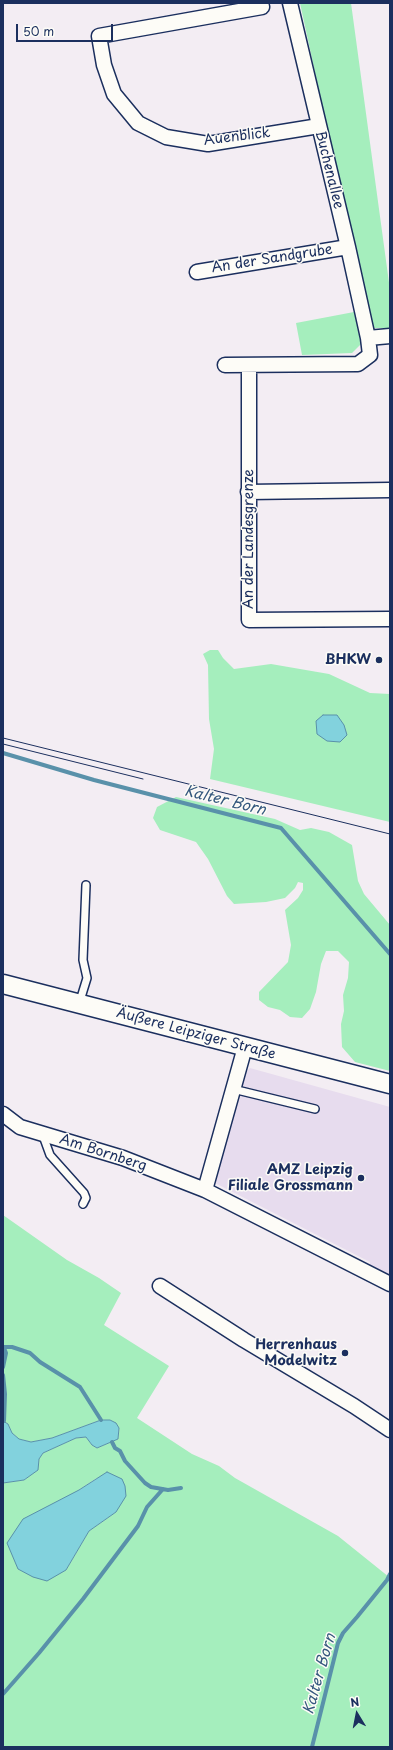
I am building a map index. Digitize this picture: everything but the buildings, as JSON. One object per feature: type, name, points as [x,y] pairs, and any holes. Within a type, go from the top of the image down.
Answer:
[{"type":"street","name":"Auenblick","points":[[261,3],[262,7],[99,36],[104,65],[114,94],[138,123],[166,138],[208,144],[319,126]]},
{"type":"street","name":"Buchenallee","points":[[290,3],[368,338]]},
{"type":"street","name":"An der Sandgrube","points":[[197,272],[348,247]]},
{"type":"street","points":[[225,365],[358,364],[370,355],[368,338],[390,336]]},
{"type":"street","name":"An der Landesgrenze","points":[[249,365],[249,620],[390,619]]},
{"type":"street","points":[[248,492],[390,490]]},
{"type":"street","name":"Äußere Leipziger Straße","points":[[3,984],[390,1084]]},
{"type":"street","points":[[205,1190],[245,1047]]},
{"type":"street","name":"Am Bornberg","points":[[3,1114],[20,1126],[123,1158],[205,1190],[390,1284]]},
{"type":"street","points":[[160,1286],[244,1340],[354,1406],[390,1430]]},
{"type":"lane","points":[[79,1004],[87,978],[83,960],[86,885]]},
{"type":"lane","points":[[234,1089],[315,1109]]},
{"type":"lane","points":[[42,1133],[50,1155],[84,1193],[86,1198],[83,1204]]},
{"type":"shaded area","points":[[250,1068],[390,1107],[390,1277],[369,1267],[370,1262],[213,1182],[246,1072]]},
{"type":"green space","points":[[300,3],[351,3],[390,290],[390,328],[374,328],[369,323]]},
{"type":"green space","points":[[354,312],[361,344],[352,353],[302,355],[296,323]]},
{"type":"green space","points":[[210,650],[218,650],[223,658],[234,669],[271,664],[329,674],[370,693],[390,694],[390,822],[210,779],[214,749],[209,719],[208,665],[203,654]]},
{"type":"green space","points":[[176,797],[275,819],[300,830],[311,828],[329,832],[352,845],[358,881],[364,894],[390,925],[390,1071],[355,1062],[342,1047],[341,1024],[344,1011],[343,995],[348,978],[349,962],[338,951],[326,951],[321,964],[316,992],[310,1009],[302,1018],[290,1017],[280,1010],[268,1007],[259,1000],[259,992],[288,962],[291,945],[285,910],[298,898],[303,890],[303,883],[298,882],[295,888],[285,898],[266,902],[234,904],[227,896],[208,859],[196,842],[160,830],[153,818],[157,807]]},
{"type":"green space","points":[[3,1215],[67,1260],[99,1278],[121,1293],[104,1325],[169,1366],[137,1418],[192,1454],[219,1466],[235,1478],[338,1536],[389,1577],[390,1576],[390,1747],[3,1747],[3,1483],[24,1480],[37,1470],[39,1459],[43,1453],[76,1438],[86,1437],[92,1445],[97,1448],[118,1439],[119,1428],[110,1420],[101,1420],[52,1438],[31,1442],[19,1439],[12,1433],[8,1424],[3,1421]],"holes":[[[97,1478],[116,1512],[89,1531],[66,1570],[79,1490]]]},
{"type":"water","points":[[323,715],[337,715],[344,725],[347,735],[340,742],[327,741],[317,734],[316,721]]},
{"type":"water","points":[[101,1420],[110,1420],[116,1423],[119,1428],[118,1439],[97,1448],[92,1445],[86,1437],[76,1438],[43,1453],[39,1459],[38,1470],[24,1480],[3,1483],[3,1421],[8,1424],[12,1433],[19,1439],[31,1442],[52,1438]]},
{"type":"water","points":[[107,1472],[122,1479],[125,1486],[126,1496],[116,1512],[89,1531],[66,1570],[47,1581],[33,1577],[18,1569],[7,1543],[23,1519],[79,1490]]},
{"type":"waterway","name":"Kalter Born","points":[[3,753],[94,780],[281,828],[390,954]]},
{"type":"waterway","points":[[3,1347],[12,1347],[30,1353],[40,1362],[80,1387],[101,1420]]},
{"type":"waterway","points":[[3,1367],[6,1353],[4,1348]]},
{"type":"waterway","points":[[3,1375],[5,1394],[4,1421]]},
{"type":"waterway","points":[[112,1442],[115,1448],[120,1451],[125,1461],[145,1483],[151,1487],[168,1490],[181,1488]]},
{"type":"waterway","points":[[3,1694],[83,1599],[138,1526],[147,1507],[163,1489]]},
{"type":"waterway","name":"Kalter Born","points":[[312,1747],[338,1643],[343,1633],[387,1580],[390,1574]]},
{"type":"tram line","points":[[3,738],[390,834]]},
{"type":"tram line","points":[[3,744],[143,779]]},
{"type":"place","name":"BHKW","points":[[379,660]]},
{"type":"place","name":"AMZ Leipzig Filiale Grossmann","points":[[361,1178]]},
{"type":"place","name":"Herrenhaus Modelwitz","points":[[345,1353]]}]
